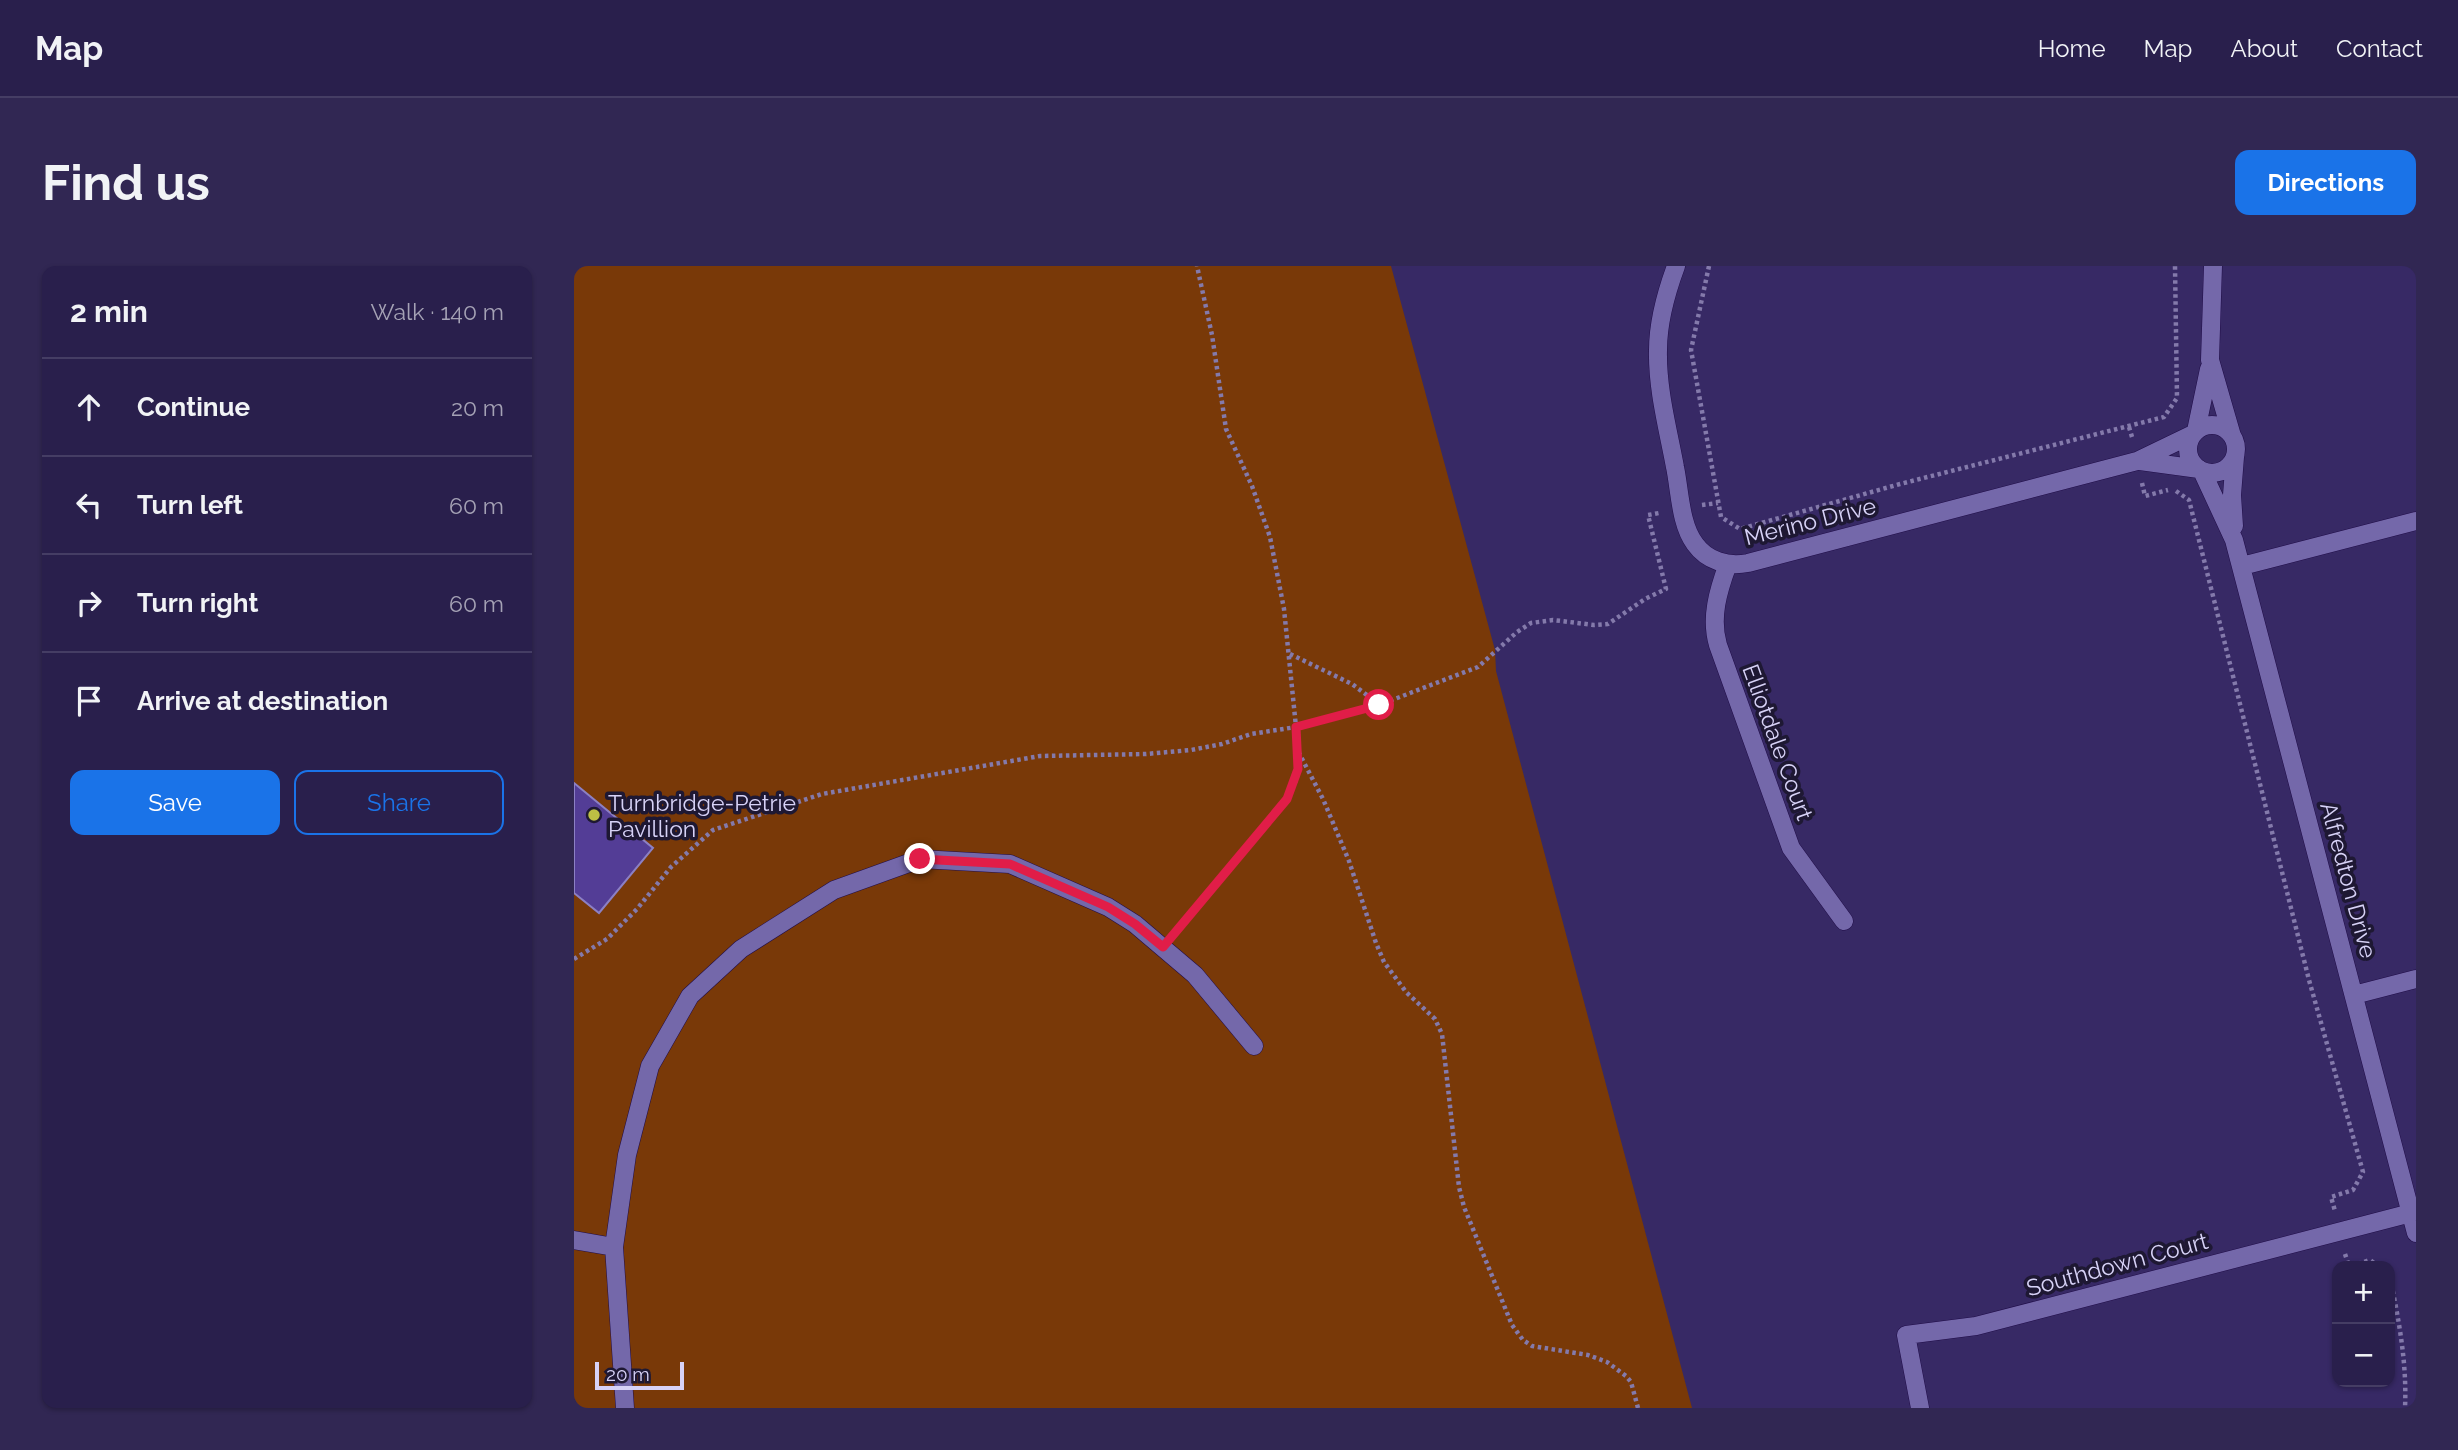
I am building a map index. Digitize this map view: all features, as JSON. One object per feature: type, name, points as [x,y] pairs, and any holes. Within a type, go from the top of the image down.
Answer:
[{"type":"street","name":"Merino Drive","points":[[1676,266],[1664,300],[1659,334],[1661,390],[1685,521],[1692,538],[1706,555],[1728,565],[1774,557],[2137,461],[2194,433]]},
{"type":"street","name":"Alfredton Drive","points":[[2194,433],[2210,360],[2213,266]]},
{"type":"street","name":"Alfredton Drive","points":[[2210,360],[2234,445],[2232,495],[2235,540],[2416,1233]]},
{"type":"street","points":[[2207,425],[2224,428],[2234,445],[2230,464],[2220,471],[2200,470],[2193,464],[2188,445],[2194,433],[2207,425]]},
{"type":"street","name":"Merino Drive","points":[[2137,461],[2200,470]]},
{"type":"street","name":"Alfredton Drive","points":[[2200,470],[2235,540]]},
{"type":"street","points":[[2242,566],[2416,521]]},
{"type":"street","name":"Elliotdale Court","points":[[1728,565],[1715,608],[1714,628],[1718,645],[1788,841],[1806,871],[1844,921]]},
{"type":"street","points":[[625,1408],[614,1247],[627,1155],[650,1066],[690,996],[741,949],[834,890],[920,859],[1010,864],[1108,907],[1135,924],[1195,975],[1254,1046]]},
{"type":"street","points":[[2354,995],[2416,979]]},
{"type":"street","name":"Southdown Court","points":[[1920,1408],[1906,1335],[1976,1326],[2411,1213]]},
{"type":"street","points":[[574,1240],[614,1247]]},
{"type":"path","points":[[1163,947],[1278,813],[1297,778],[1299,753],[1290,654],[1270,537],[1252,486],[1226,429],[1212,335],[1197,266]]},
{"type":"path","points":[[1709,266],[1691,350],[1721,517],[1741,529],[1900,484],[2164,417],[2177,398],[2175,266]]},
{"type":"path","points":[[2137,461],[2145,496],[2173,489],[2189,500],[2309,980],[2363,1172],[2353,1190],[2331,1197],[2340,1231]]},
{"type":"path","points":[[574,959],[607,939],[637,909],[671,867],[713,830],[822,793],[1040,756],[1146,754],[1191,750],[1222,744],[1251,734],[1296,727],[1379,705],[1478,667],[1531,623],[1553,620],[1608,624],[1644,599],[1666,589]]},
{"type":"path","points":[[1290,654],[1352,684],[1379,705]]},
{"type":"path","points":[[1299,753],[1323,799],[1349,861],[1384,962],[1399,985],[1430,1013],[1439,1027],[1448,1077],[1459,1187],[1473,1231],[1512,1325],[1523,1340],[1532,1346],[1598,1357],[1619,1370],[1631,1382],[1638,1408]]},
{"type":"path","points":[[2395,1301],[2401,1330],[2406,1385],[2405,1408]]},
{"type":"shaded area","points":[[574,266],[1391,266],[1495,650],[1496,671],[1692,1408],[574,1408]]},
{"type":"building","name":"Turnbridge-Petrie Pavillion","points":[[574,783],[653,848],[599,913],[574,893]]},
{"type":"place","name":"Turnbridge-Petrie Pavillion","points":[[594,815]]},
{"type":"route","points":[[920,859],[1010,864],[1108,907],[1135,924],[1163,947],[1287,799],[1297,778],[1299,753],[1296,727],[1379,705]]}]
